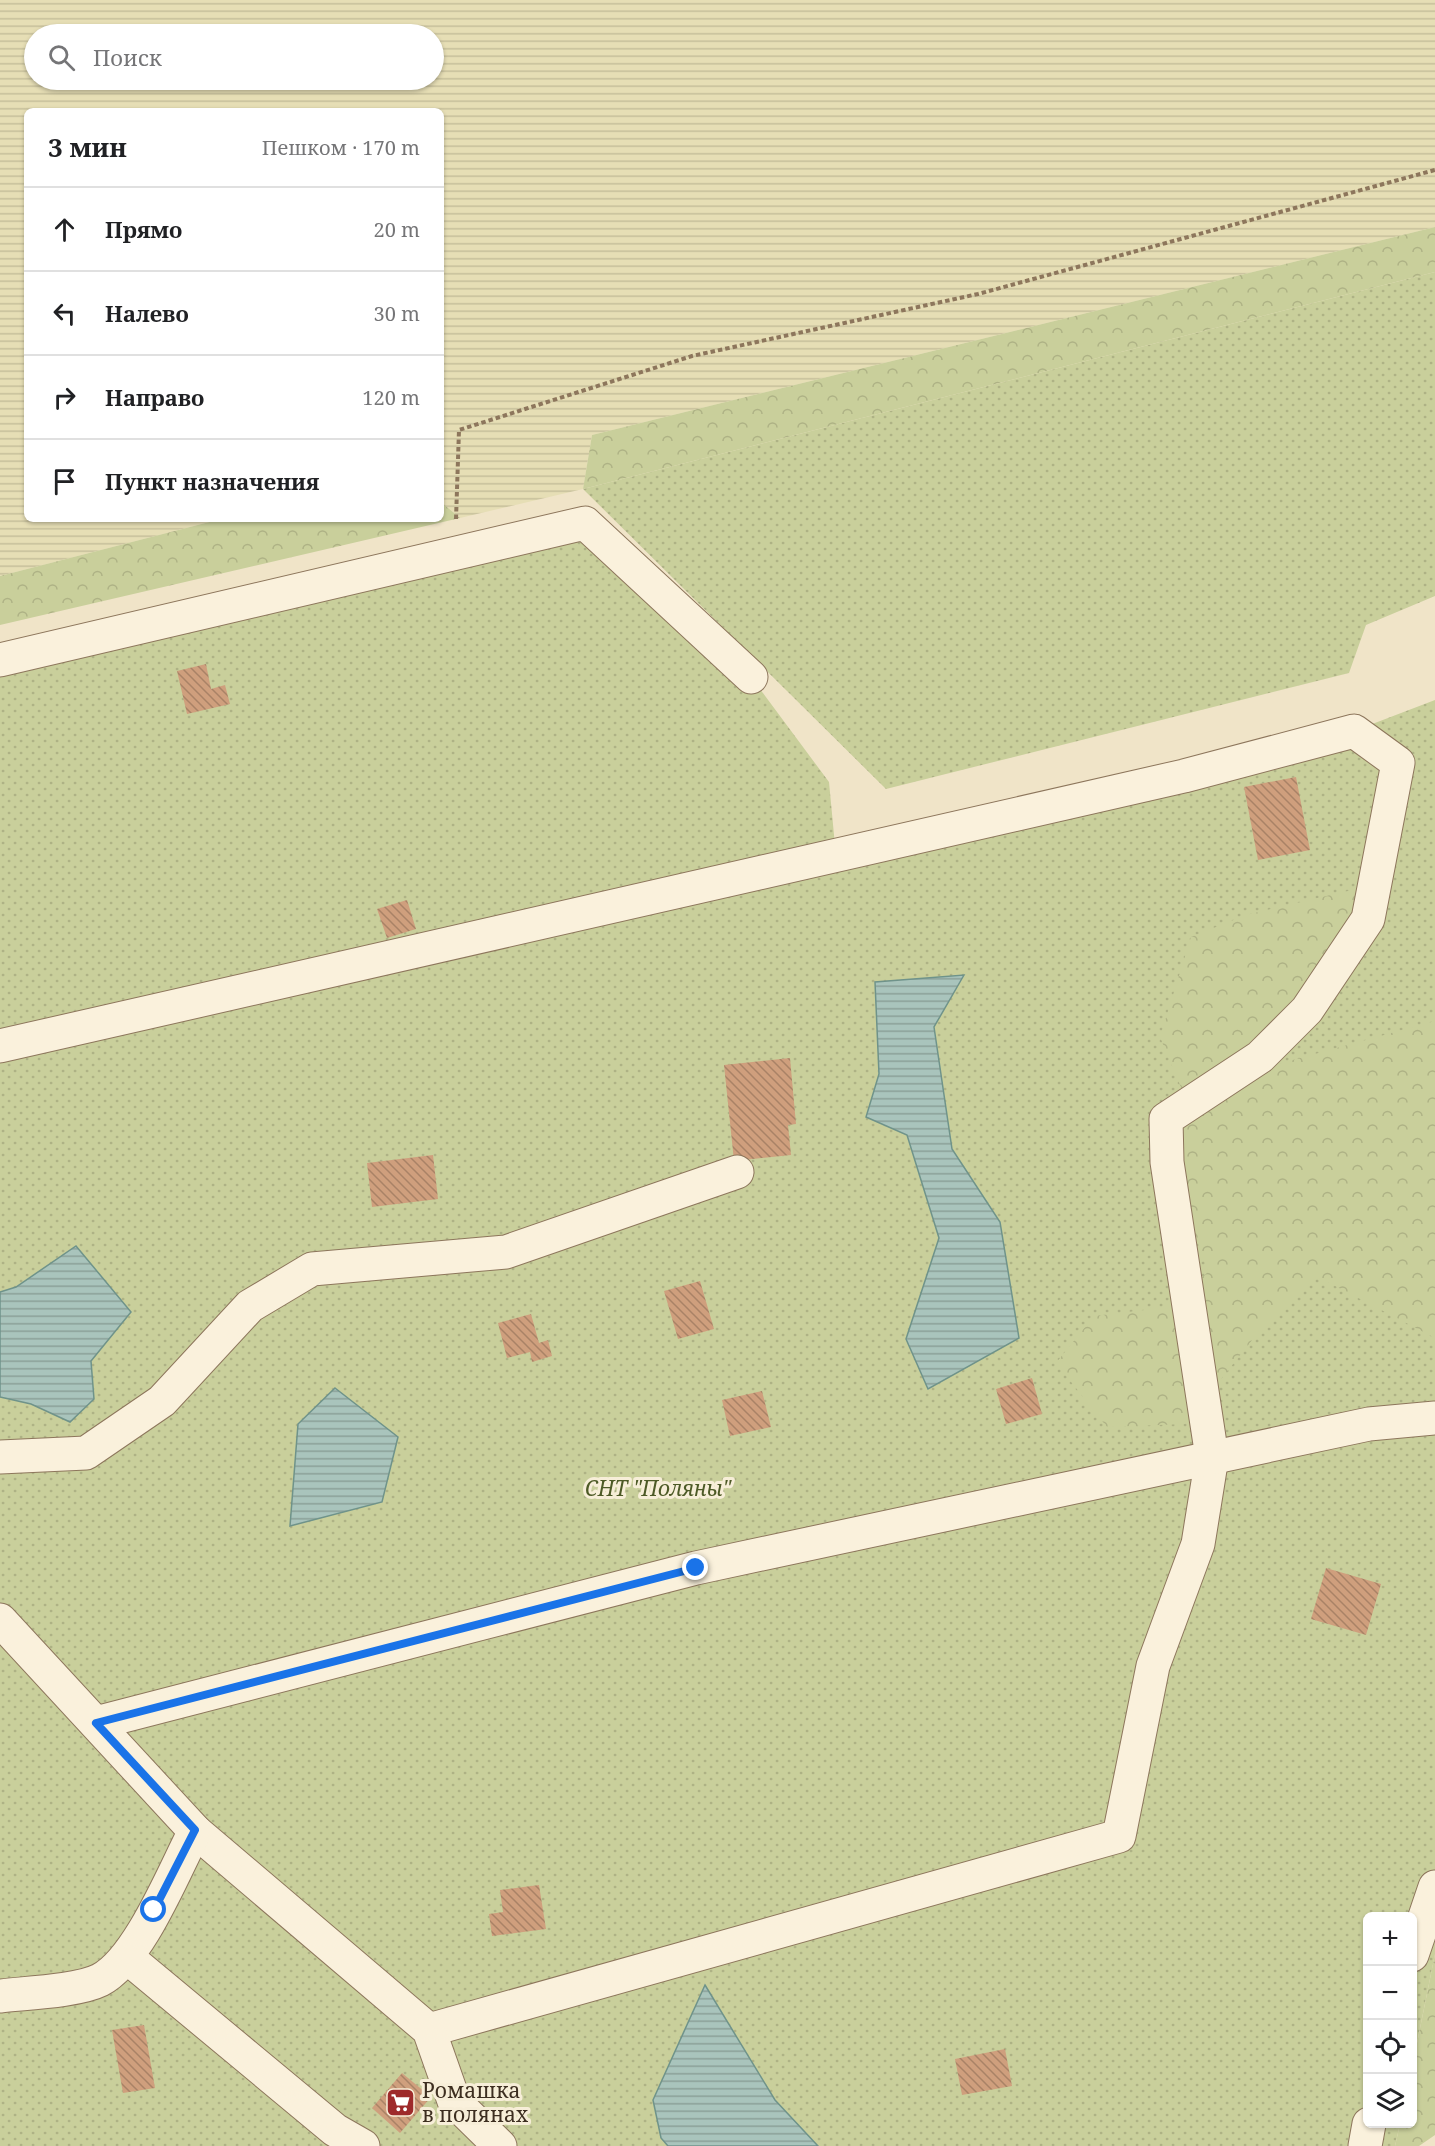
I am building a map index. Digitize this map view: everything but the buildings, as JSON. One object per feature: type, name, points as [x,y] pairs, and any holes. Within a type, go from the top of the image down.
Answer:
[{"type":"street","points":[[0,660],[585,523],[751,677]]},
{"type":"street","points":[[0,1046],[1172,779],[1354,731],[1398,763],[1368,919],[1307,1010],[1260,1057],[1166,1119],[1167,1162],[1212,1457],[1198,1544],[1153,1666],[1119,1836],[429,2030]]},
{"type":"street","points":[[0,1457],[86,1453],[162,1401],[250,1306],[312,1269],[507,1251],[737,1172]]},
{"type":"street","points":[[96,1723],[696,1568],[1369,1424],[1435,1418]]},
{"type":"street","points":[[0,1620],[195,1830],[429,2030],[454,2101],[500,2146]]},
{"type":"street","points":[[0,1996],[58,1989],[99,1980],[128,1958],[195,1830]]},
{"type":"street","points":[[1417,1943],[1435,1887]]},
{"type":"street","points":[[128,1958],[335,2130],[363,2146]]},
{"type":"street","points":[[1365,2146],[1368,2128]]},
{"type":"path","points":[[455,553],[459,430],[692,356],[978,294],[1435,170]]},
{"type":"shaded area","points":[[0,0],[1435,0],[1435,227],[592,435],[583,489],[460,518],[444,505],[444,108],[24,108],[24,522],[209,522],[0,576]]},
{"type":"green space","points":[[1435,227],[1435,272],[583,489],[592,435]]},
{"type":"green space","points":[[1435,272],[1435,596],[1366,625],[1349,673],[886,789],[583,489]]},
{"type":"green space","points":[[444,505],[460,518],[444,522]]},
{"type":"green space","points":[[209,522],[443,522],[0,625],[0,576]]},
{"type":"green space","name":"СНТ \"Поляны\"","points":[[585,523],[751,677],[829,782],[836,856],[1354,731],[1435,700],[1435,1954],[1417,2043],[1417,1912],[1363,1912],[1363,2128],[1399,2128],[1395,2146],[0,2146],[0,660]]},
{"type":"green space","points":[[1369,886],[1319,961],[1271,1066],[1435,1021],[1435,1338],[1316,1276],[1265,1324],[1185,1424],[1107,1427],[1056,1363],[1094,1316],[1170,1307],[1208,1272],[1181,1191],[1185,1097],[1160,1037],[1191,937],[1246,915]]},
{"type":"green space","points":[[1435,1954],[1435,2135],[1419,2146],[1395,2146],[1399,2128],[1417,2128],[1417,2043]]},
{"type":"water","points":[[964,975],[934,1027],[952,1149],[1000,1222],[1019,1338],[928,1389],[906,1339],[939,1238],[907,1135],[866,1117],[879,1074],[875,982]]},
{"type":"water","points":[[76,1246],[131,1312],[91,1361],[94,1399],[70,1422],[31,1404],[0,1397],[0,1292],[16,1287]]},
{"type":"water","points":[[335,1388],[398,1437],[382,1502],[290,1526],[298,1424]]},
{"type":"water","points":[[705,1985],[775,2100],[818,2146],[668,2146],[661,2138],[653,2100]]},
{"type":"place","name":"Ромашка в полянах","points":[[401,2103]]},
{"type":"route","points":[[154,1910],[195,1830],[96,1723],[696,1568]]}]
